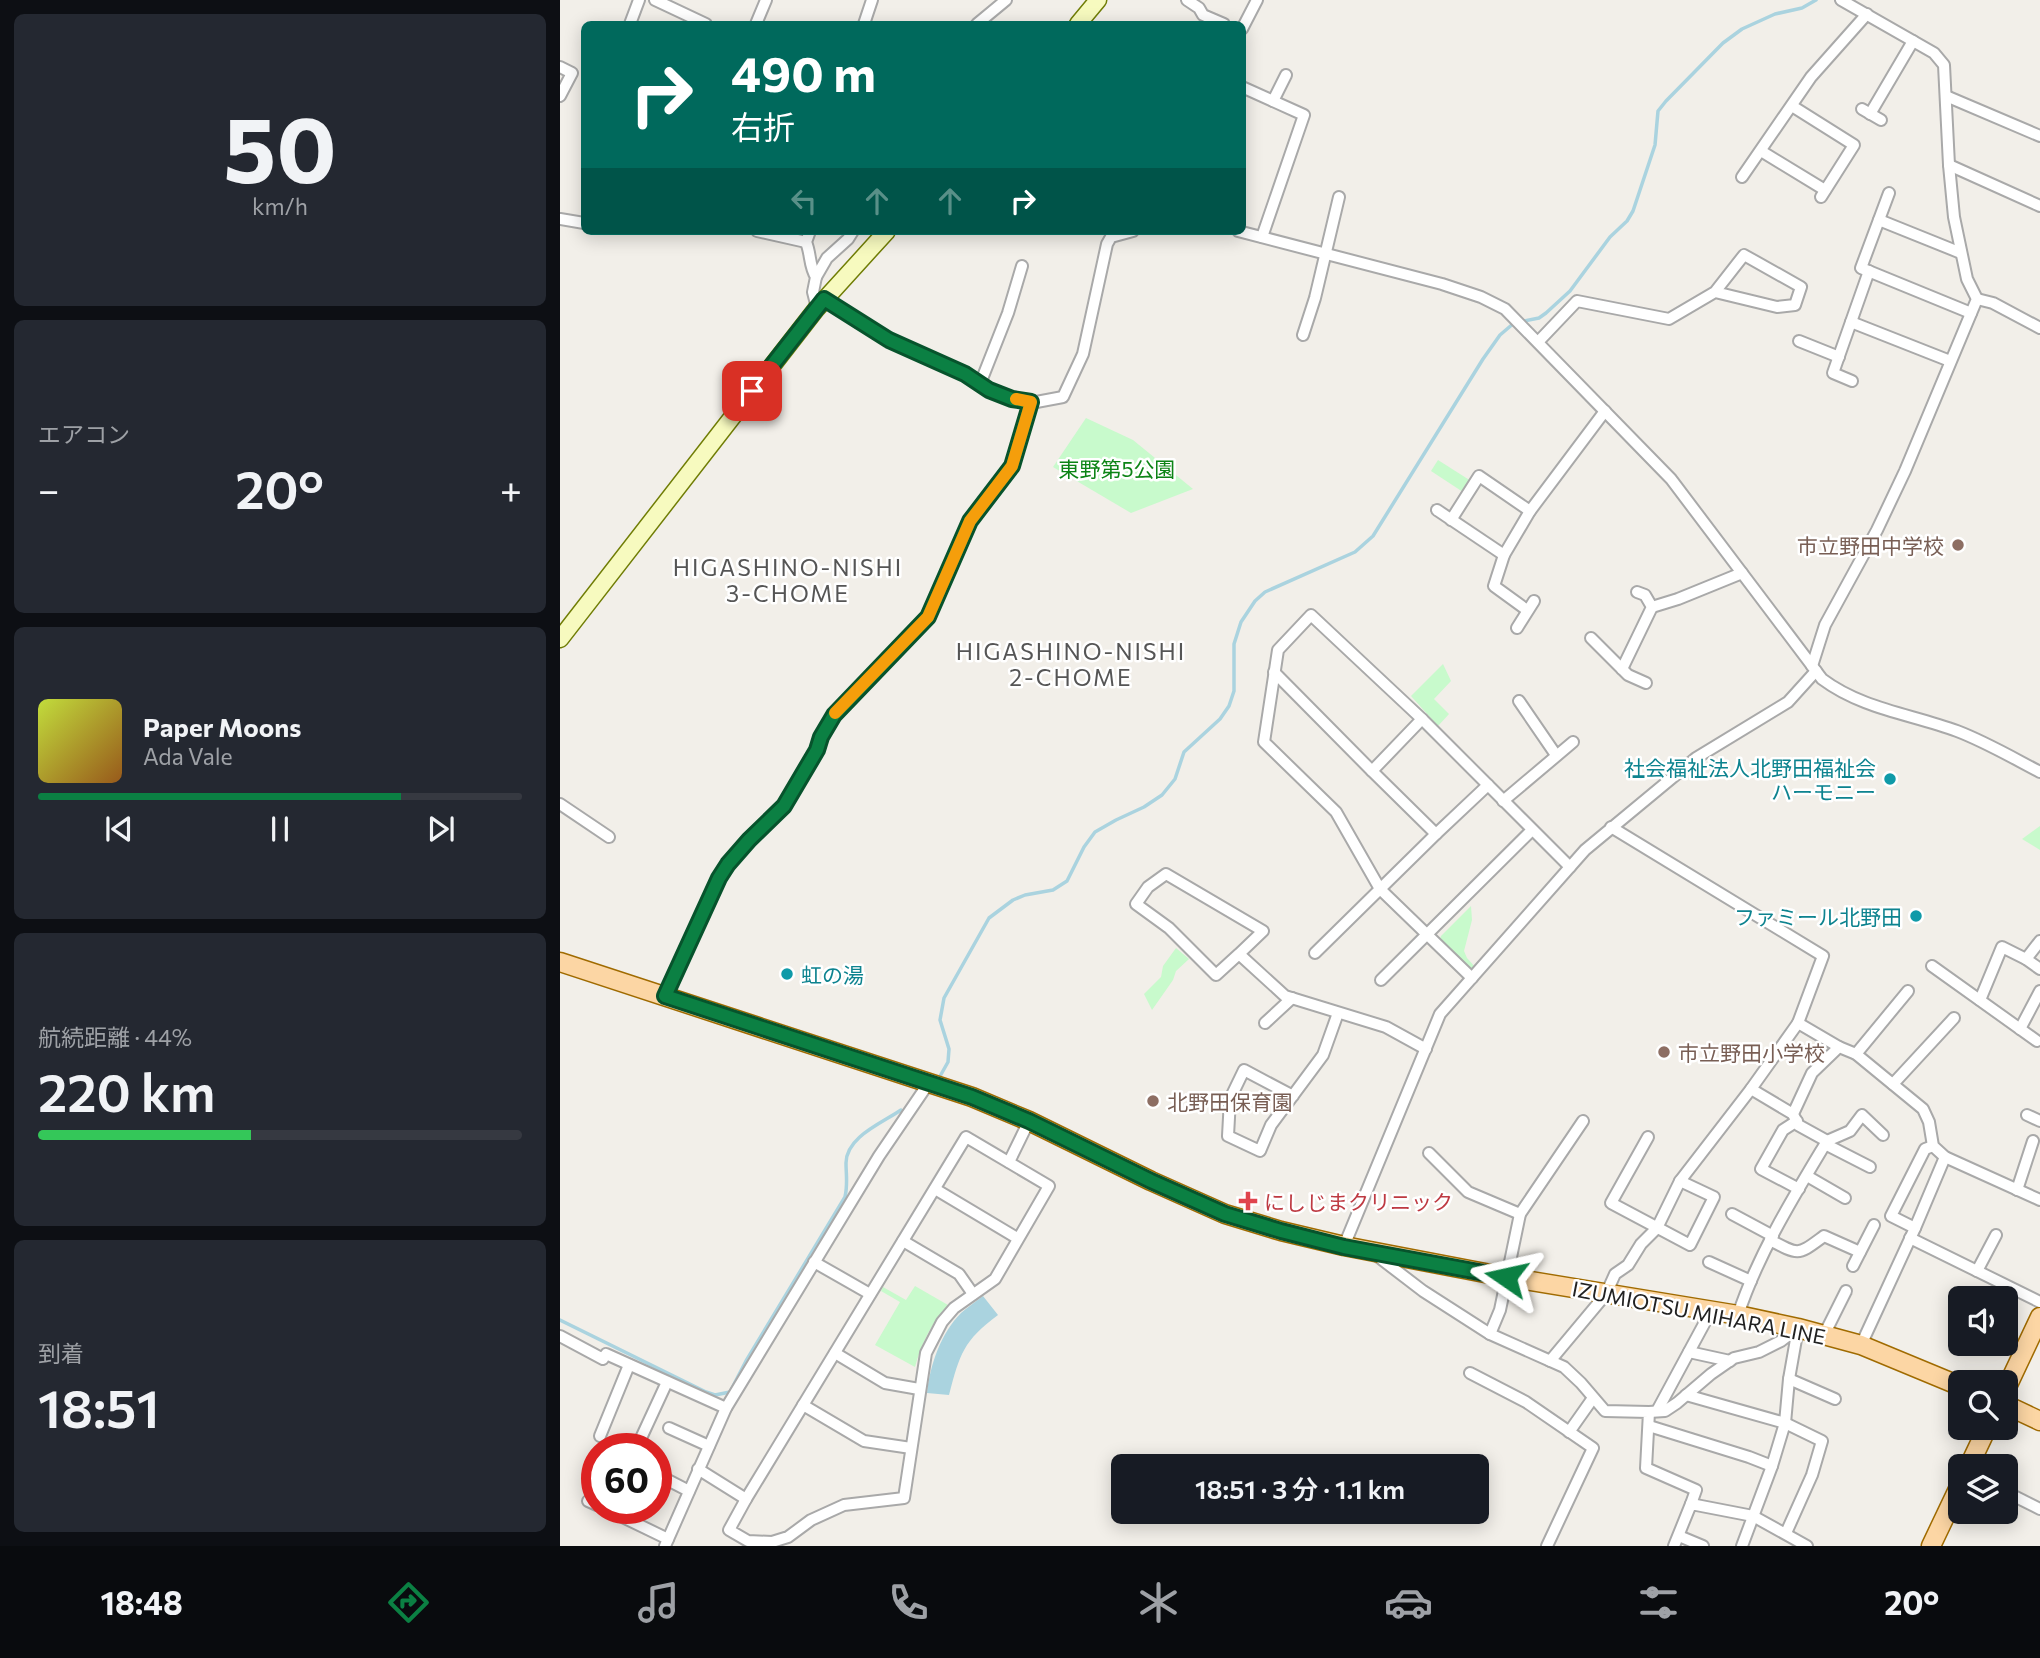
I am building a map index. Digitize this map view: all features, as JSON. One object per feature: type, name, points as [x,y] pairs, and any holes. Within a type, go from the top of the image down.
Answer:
[{"type":"main road","points":[[1080,21],[1098,0]]},
{"type":"main road","points":[[560,639],[821,304],[883,235]]},
{"type":"main road","name":"IZUMIOTSU MIHARA LINE","points":[[560,962],[972,1097],[1029,1121],[1225,1214],[1281,1231],[1344,1247],[1738,1315],[1798,1328],[1861,1345],[1948,1381]]},
{"type":"main road","points":[[2015,1370],[2040,1317]]},
{"type":"main road","points":[[2018,1410],[2040,1420]]},
{"type":"main road","points":[[1931,1546],[1948,1510]]},
{"type":"street","points":[[631,21],[639,0]]},
{"type":"street","points":[[655,0],[700,21]]},
{"type":"street","points":[[757,21],[766,0]]},
{"type":"street","points":[[868,21],[872,0]]},
{"type":"street","points":[[981,21],[1006,0]]},
{"type":"street","points":[[1187,0],[1199,8],[1203,15],[1217,21]]},
{"type":"street","points":[[1246,21],[1256,0]]},
{"type":"street","points":[[1841,0],[1934,53],[1944,65],[1954,217],[1966,279],[1977,299],[1993,303],[2040,328]]},
{"type":"street","points":[[1742,177],[1811,77],[1867,14]]},
{"type":"street","points":[[1881,120],[1866,111],[1913,41]]},
{"type":"street","points":[[560,67],[572,73],[560,96]]},
{"type":"street","points":[[1273,101],[1286,75]]},
{"type":"street","points":[[1246,89],[1304,115],[1262,237]]},
{"type":"street","points":[[1946,96],[2040,136]]},
{"type":"street","points":[[1761,151],[1823,194],[1854,145],[1792,106]]},
{"type":"street","points":[[1949,165],[2040,206]]},
{"type":"street","points":[[1889,193],[1861,268],[1971,313]]},
{"type":"street","points":[[1303,335],[1315,298],[1339,197]]},
{"type":"street","points":[[560,219],[581,222]]},
{"type":"street","points":[[1879,220],[1961,253]]},
{"type":"street","points":[[1246,233],[1442,284],[1505,309],[1671,479],[1822,679],[1838,691],[1864,703],[1959,732],[2040,772]]},
{"type":"street","points":[[850,235],[827,258],[816,277],[813,292],[821,304],[889,340],[965,374],[989,390],[1012,399],[1031,402],[1063,397],[1083,354],[1107,244],[1111,237],[1118,235]]},
{"type":"street","points":[[808,237],[810,267],[816,277]]},
{"type":"street","points":[[1538,342],[1577,301],[1669,319],[1715,292],[1744,255],[1801,287],[1795,305],[1777,307],[1715,292]]},
{"type":"street","points":[[980,384],[1008,313],[1022,267]]},
{"type":"street","points":[[1852,381],[1833,373],[1869,271]]},
{"type":"street","points":[[1344,1247],[1440,1014],[1584,849],[1696,758],[1788,702],[1814,668],[1825,625],[1877,530],[1905,471],[1977,299]]},
{"type":"street","points":[[1008,313],[1019,318]]},
{"type":"street","points":[[1851,322],[1950,361]]},
{"type":"street","points":[[1799,341],[1839,356]]},
{"type":"street","points":[[665,996],[728,864],[784,806],[834,715],[928,617],[970,521],[1012,466],[1031,402]]},
{"type":"street","points":[[1517,628],[1531,606],[1494,586],[1504,555],[1530,511],[1605,411]]},
{"type":"street","points":[[1451,520],[1479,476],[1530,511]]},
{"type":"street","points":[[1437,510],[1504,555]]},
{"type":"street","points":[[1622,669],[1652,607],[1742,573]]},
{"type":"street","points":[[1637,592],[1645,595],[1652,607]]},
{"type":"street","points":[[1472,978],[1380,889],[1336,812],[1264,742],[1278,650],[1311,615],[1422,719],[1570,867]]},
{"type":"street","points":[[1591,638],[1628,675],[1646,683]]},
{"type":"street","points":[[1274,671],[1436,834]]},
{"type":"street","points":[[1519,701],[1556,755]]},
{"type":"street","points":[[1372,771],[1422,719]]},
{"type":"street","points":[[1503,801],[1573,742]]},
{"type":"street","points":[[1315,953],[1488,786]]},
{"type":"street","points":[[560,804],[609,837]]},
{"type":"street","points":[[1550,1361],[1606,1294],[1615,1274],[1628,1265],[1641,1244],[1657,1228],[1680,1181],[1798,1023],[1823,956],[1611,827]]},
{"type":"street","points":[[1381,980],[1532,830]]},
{"type":"street","points":[[1166,874],[1263,931],[1239,954],[1216,975],[1169,928],[1136,904],[1148,887],[1166,874]]},
{"type":"street","points":[[2026,959],[2040,941]]},
{"type":"street","points":[[1980,1000],[2002,947],[2040,969]]},
{"type":"street","points":[[1239,954],[1285,996],[1385,1027],[1426,1049]]},
{"type":"street","points":[[1933,966],[2036,1041]]},
{"type":"street","points":[[1856,1054],[1908,991]]},
{"type":"street","points":[[2020,1029],[2040,991]]},
{"type":"street","points":[[1265,1023],[1292,998]]},
{"type":"street","points":[[1293,1096],[1244,1070],[1230,1099],[1228,1136],[1260,1152],[1271,1125],[1293,1096],[1323,1055],[1338,1013]]},
{"type":"street","points":[[1893,1084],[1954,1018]]},
{"type":"street","points":[[1798,1023],[1856,1054],[1923,1109],[1929,1122],[1933,1146],[1945,1157],[2040,1200]]},
{"type":"street","points":[[1800,1189],[1761,1168],[1783,1130],[1795,1118],[1812,1073],[1839,1046]]},
{"type":"street","points":[[633,1524],[666,1542],[726,1408],[878,1156],[928,1084]]},
{"type":"street","points":[[1751,1089],[1795,1118],[1798,1125],[1870,1167]]},
{"type":"street","points":[[1738,1315],[1772,1238],[1826,1142],[1850,1131],[1862,1115],[1883,1135]]},
{"type":"street","points":[[2027,1115],[2040,1121]]},
{"type":"street","points":[[1009,1162],[1029,1121]]},
{"type":"street","points":[[1490,1334],[1500,1310],[1520,1214],[1583,1121]]},
{"type":"street","points":[[1648,1136],[1611,1203],[1690,1245],[1714,1197],[1680,1181]]},
{"type":"street","points":[[966,1137],[1049,1186],[995,1279],[954,1308],[942,1322],[926,1353],[904,1497],[844,1504],[811,1520],[789,1537],[772,1542],[748,1541],[729,1530],[935,1189],[966,1137]]},
{"type":"street","points":[[2017,1190],[2033,1141]]},
{"type":"street","points":[[1933,1146],[1924,1149],[1891,1216],[1912,1233],[1976,1271],[2040,1302]]},
{"type":"street","points":[[1429,1153],[1468,1192],[1520,1214]]},
{"type":"street","points":[[1861,1345],[1945,1157]]},
{"type":"street","points":[[1807,1176],[1845,1198]]},
{"type":"street","points":[[935,1189],[1017,1238]]},
{"type":"street","points":[[1732,1214],[1793,1252],[1803,1252],[1824,1236],[1860,1252]]},
{"type":"street","points":[[1853,1266],[1874,1225]]},
{"type":"street","points":[[1976,1271],[1996,1235]]},
{"type":"street","points":[[903,1241],[959,1274],[973,1294]]},
{"type":"street","points":[[1371,1251],[1423,1291],[1490,1334],[1564,1367],[1605,1411],[1665,1411],[1730,1361],[1759,1352],[1781,1341],[1798,1328]]},
{"type":"street","points":[[814,1262],[870,1294]]},
{"type":"street","points":[[1709,1262],[1751,1281]]},
{"type":"street","points":[[1824,1335],[1846,1291]]},
{"type":"street","points":[[1703,1546],[1676,1541],[1696,1490],[1646,1468],[1648,1426],[1653,1412],[1711,1311]]},
{"type":"street","points":[[1741,1546],[1772,1466],[1785,1423],[1798,1328]]},
{"type":"street","points":[[560,1336],[603,1359],[606,1354],[726,1408]]},
{"type":"street","points":[[1689,1352],[1730,1361]]},
{"type":"street","points":[[835,1353],[885,1384],[919,1390]]},
{"type":"street","points":[[601,1433],[629,1365]]},
{"type":"street","points":[[1470,1373],[1526,1402],[1593,1448],[1547,1546]]},
{"type":"street","points":[[1789,1379],[1835,1399]]},
{"type":"street","points":[[643,1433],[667,1382]]},
{"type":"street","points":[[1686,1395],[1785,1423],[1822,1441],[1789,1539]]},
{"type":"street","points":[[1569,1432],[1593,1398]]},
{"type":"street","points":[[803,1405],[864,1441],[911,1448]]},
{"type":"street","points":[[1648,1426],[1772,1466]]},
{"type":"street","points":[[669,1428],[709,1446]]},
{"type":"street","points":[[698,1469],[746,1499]]},
{"type":"street","points":[[672,1482],[689,1491]]},
{"type":"street","points":[[2018,1498],[2040,1509]]},
{"type":"street","points":[[1691,1504],[1753,1517],[1789,1539],[1807,1546]]},
{"type":"green space","name":"東野第5公園","points":[[1086,418],[1133,440],[1193,489],[1131,513],[1053,467]]},
{"type":"green space","points":[[1438,460],[1471,481],[1463,492],[1431,471]]},
{"type":"green space","points":[[1443,664],[1451,681],[1434,699],[1449,714],[1438,726],[1411,696]]},
{"type":"green space","points":[[2040,826],[2040,850],[2022,839]]},
{"type":"green space","points":[[1471,906],[1472,920],[1464,951],[1475,967],[1470,971],[1439,942],[1441,936]]},
{"type":"green space","points":[[1176,948],[1189,959],[1176,971],[1173,980],[1152,1010],[1144,994],[1161,977],[1163,966]]},
{"type":"green space","points":[[915,1286],[948,1305],[928,1334],[915,1367],[875,1345],[900,1302],[881,1291],[883,1287],[906,1300]]},
{"type":"water","points":[[983,1296],[998,1315],[977,1333],[964,1349],[949,1395],[927,1393],[942,1340],[961,1313]]},
{"type":"waterway","points":[[939,1078],[948,1062],[949,1049],[940,1020],[944,998],[989,918],[1013,900],[1053,890],[1067,881],[1084,847],[1095,832],[1162,795],[1175,779],[1184,752],[1220,719],[1229,706],[1234,691],[1234,644],[1241,622],[1255,601],[1265,592],[1355,552],[1373,536],[1500,335],[1514,323],[1539,318],[1546,313],[1570,291],[1610,237],[1627,221],[1633,211],[1655,145],[1658,111],[1666,101],[1723,43],[1742,29],[1775,14],[1802,8],[1816,0]]},
{"type":"waterway","points":[[560,1320],[706,1392],[715,1395],[730,1392],[845,1197],[846,1163],[852,1146],[866,1132],[901,1110]]},
{"type":"slow traffic","points":[[835,713],[928,617],[970,521],[1012,466],[1031,402],[1016,399]]},
{"type":"place","name":"市立野田中学校","points":[[1958,545]]},
{"type":"place","name":"社会福祉法人北野田福祉会 ハーモニー","points":[[1890,779]]},
{"type":"place","name":"ファミール北野田","points":[[1916,916]]},
{"type":"place","name":"虹の湯","points":[[787,974]]},
{"type":"place","name":"市立野田小学校","points":[[1664,1052]]},
{"type":"place","name":"北野田保育園","points":[[1153,1101]]},
{"type":"place","name":"にしじまクリニック","points":[[1248,1201]]},
{"type":"district","name":"HIGASHINO-NISHI 3-CHOME","points":[[788,580]]},
{"type":"district","name":"HIGASHINO-NISHI 2-CHOME","points":[[1071,664]]},
{"type":"route","points":[[752,391],[824,299],[889,340],[965,374],[989,390],[1012,399],[1031,402],[1012,466],[970,521],[928,617],[834,715],[784,806],[728,864],[665,996],[972,1097],[1029,1121],[1225,1214],[1344,1247],[1506,1277]]}]
